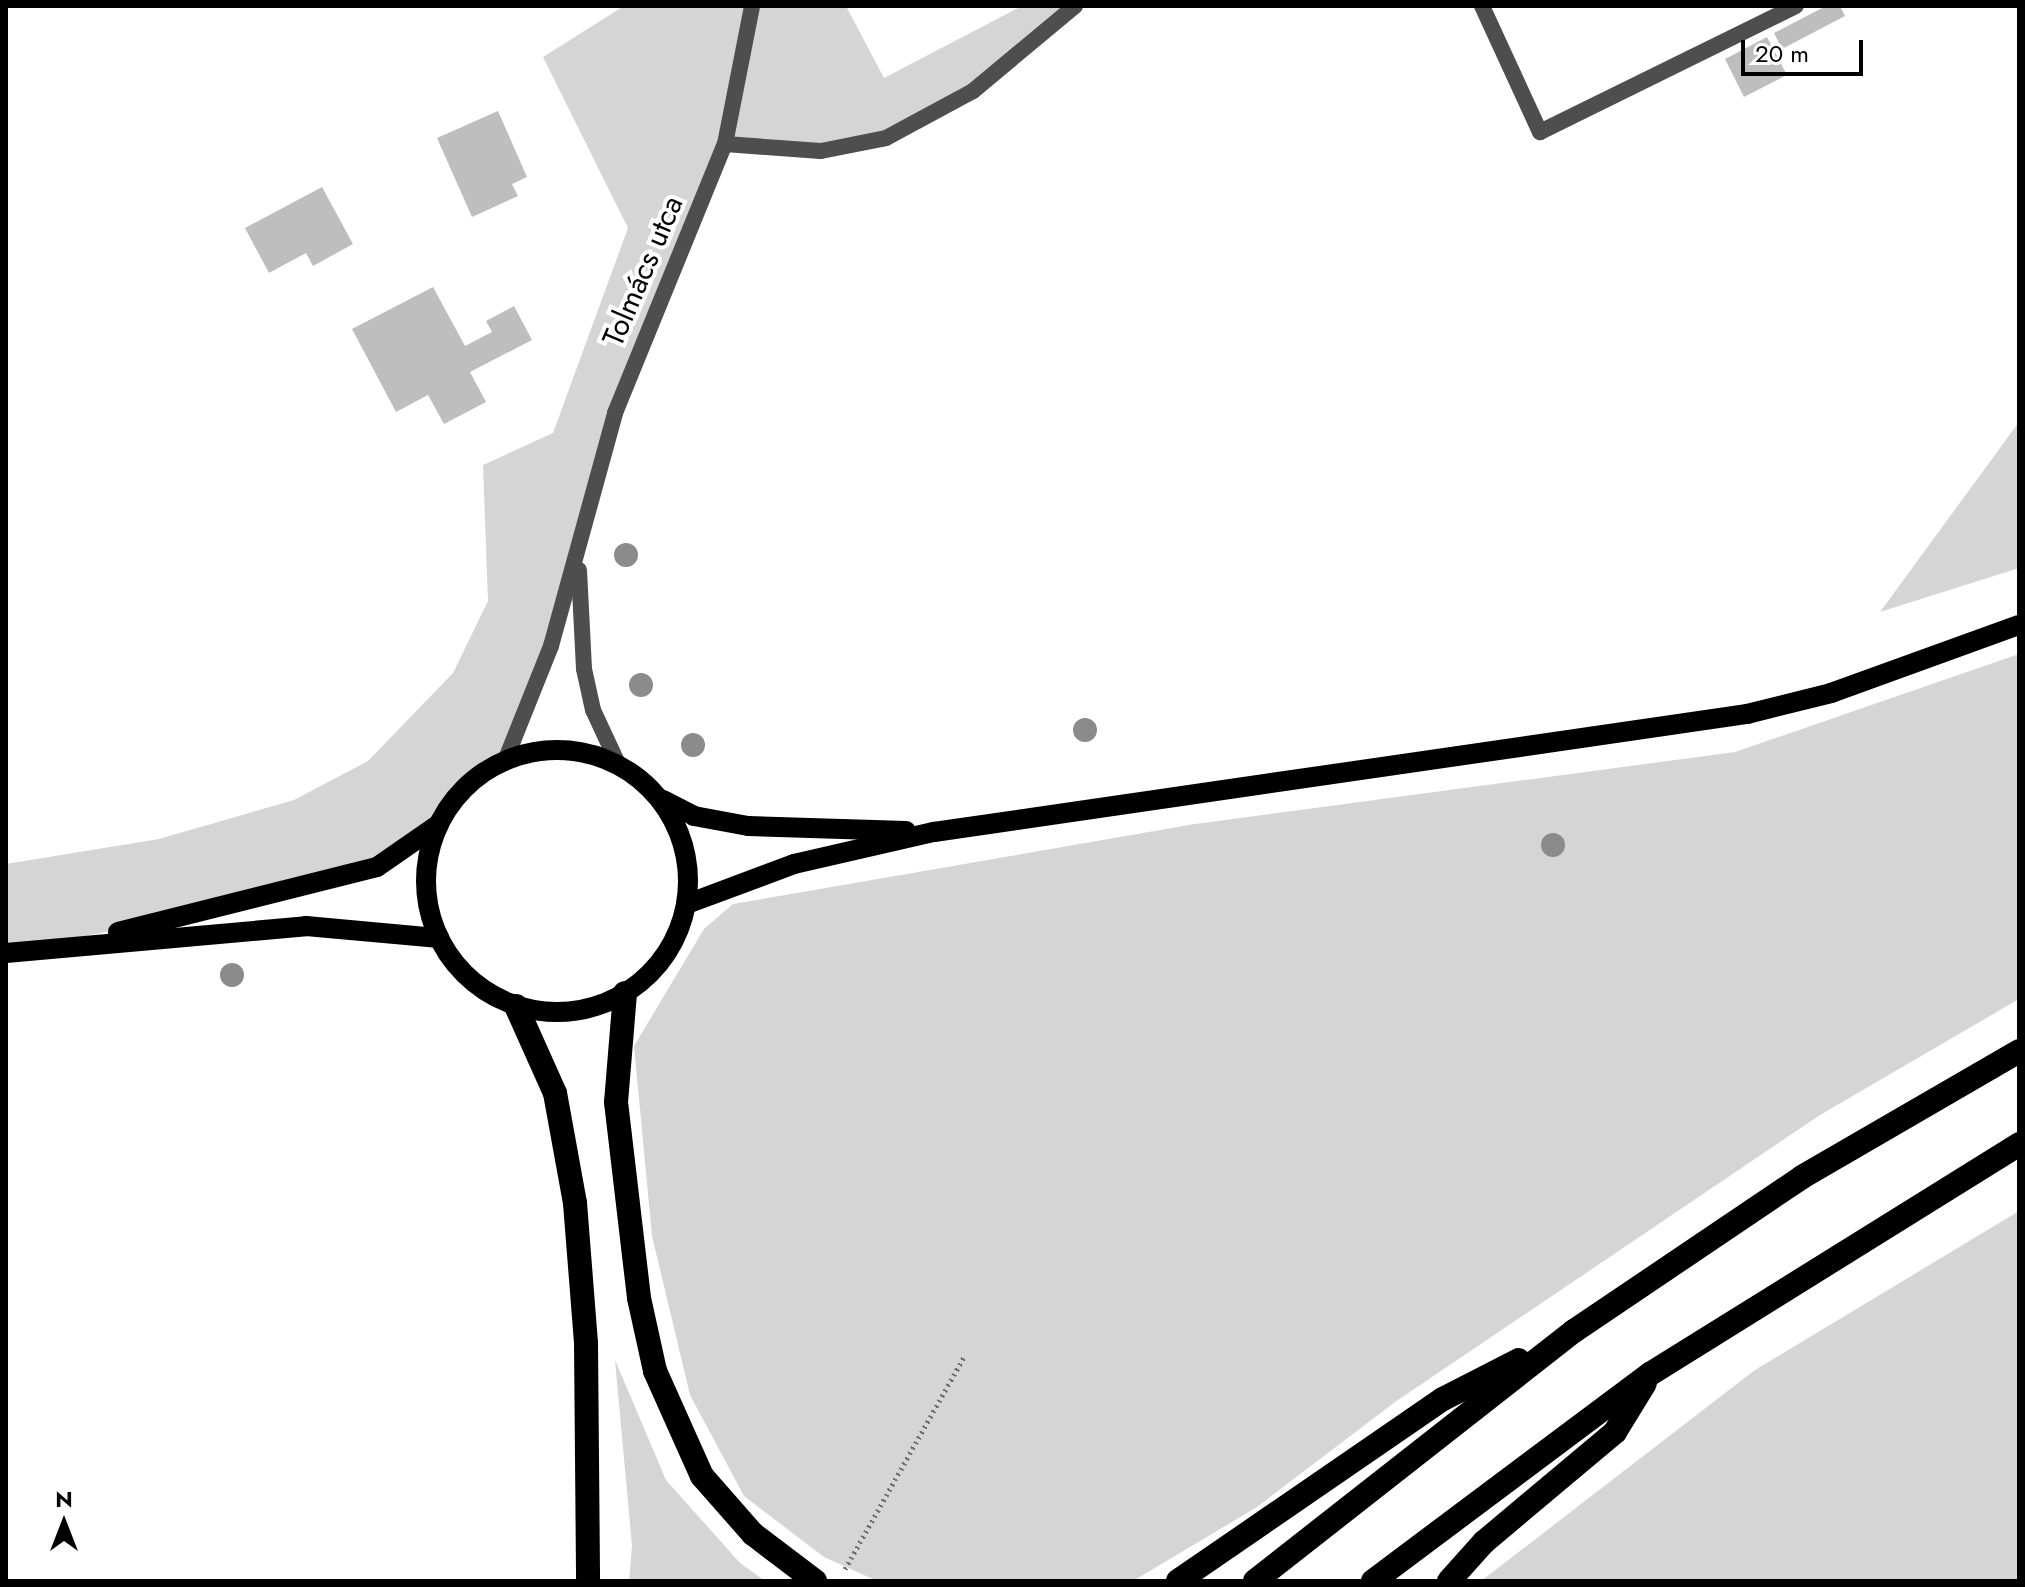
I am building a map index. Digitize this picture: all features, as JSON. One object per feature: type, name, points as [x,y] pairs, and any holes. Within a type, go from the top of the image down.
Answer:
[{"type":"highway","points":[[625,993],[616,1102],[639,1298],[655,1371],[702,1476],[753,1534],[815,1581]]},
{"type":"highway","points":[[516,1006],[555,1093],[575,1203],[586,1343],[588,1581]]},
{"type":"highway","points":[[1255,1581],[1574,1331],[1802,1177],[2019,1051]]},
{"type":"highway","points":[[1373,1581],[1650,1374],[2019,1144]]},
{"type":"highway","points":[[1178,1581],[1443,1399],[1574,1331]]},
{"type":"highway","points":[[1449,1581],[1484,1542],[1615,1432],[1650,1374]]},
{"type":"main road","points":[[687,904],[794,864],[934,832],[1645,734],[1831,693],[2019,625]]},
{"type":"main road","points":[[658,797],[687,859],[687,904],[662,961],[625,993],[572,1012],[516,1006],[479,987],[439,938],[427,869],[439,824],[456,798],[505,761],[574,751],[619,766],[658,797],[694,816],[748,826],[934,832]]},
{"type":"main road","points":[[48,948],[377,867],[439,824]]},
{"type":"main road","points":[[6,953],[306,926],[439,938]]},
{"type":"street","name":"Tolmács utca","points":[[505,761],[523,725],[578,556],[615,413],[725,144],[752,6]]},
{"type":"street","points":[[725,144],[821,151],[886,138],[973,91],[1075,6]]},
{"type":"street","points":[[1482,6],[1540,132],[1796,6]]},
{"type":"street","name":"Tolmács utca","points":[[578,556],[584,669],[593,710],[619,766]]},
{"type":"path","points":[[839,1581],[964,1357]]},
{"type":"shaded area","points":[[624,6],[846,6],[884,78],[1022,6],[1075,6],[973,91],[855,147],[725,144],[642,343],[578,556],[505,761],[478,776],[439,824],[377,867],[300,891],[6,953],[6,864],[159,839],[294,800],[368,761],[453,673],[488,601],[483,465],[553,433],[628,228],[543,57]]},
{"type":"shaded area","points":[[2019,422],[2019,568],[1880,612]]},
{"type":"shaded area","points":[[2019,654],[2019,999],[1820,1115],[1395,1402],[1257,1507],[1133,1581],[877,1581],[824,1557],[744,1496],[690,1395],[652,1236],[634,1046],[704,929],[733,904],[1195,824],[1735,752]]},
{"type":"shaded area","points":[[2019,1211],[2019,1581],[1481,1581],[1755,1370]]},
{"type":"shaded area","points":[[615,1360],[666,1480],[740,1563],[765,1581],[629,1581],[632,1546]]},
{"type":"building","points":[[1826,6],[1840,6],[1845,16],[1782,49],[1774,33]]},
{"type":"building","points":[[1767,37],[1787,75],[1744,97],[1725,59]]},
{"type":"building","points":[[498,111],[527,177],[512,184],[518,196],[472,217],[437,138]]},
{"type":"building","points":[[322,187],[353,244],[313,266],[306,253],[269,273],[245,228]]},
{"type":"building","points":[[433,287],[465,346],[492,332],[486,321],[514,306],[532,340],[470,372],[486,402],[444,424],[428,395],[396,412],[352,329]]}]
